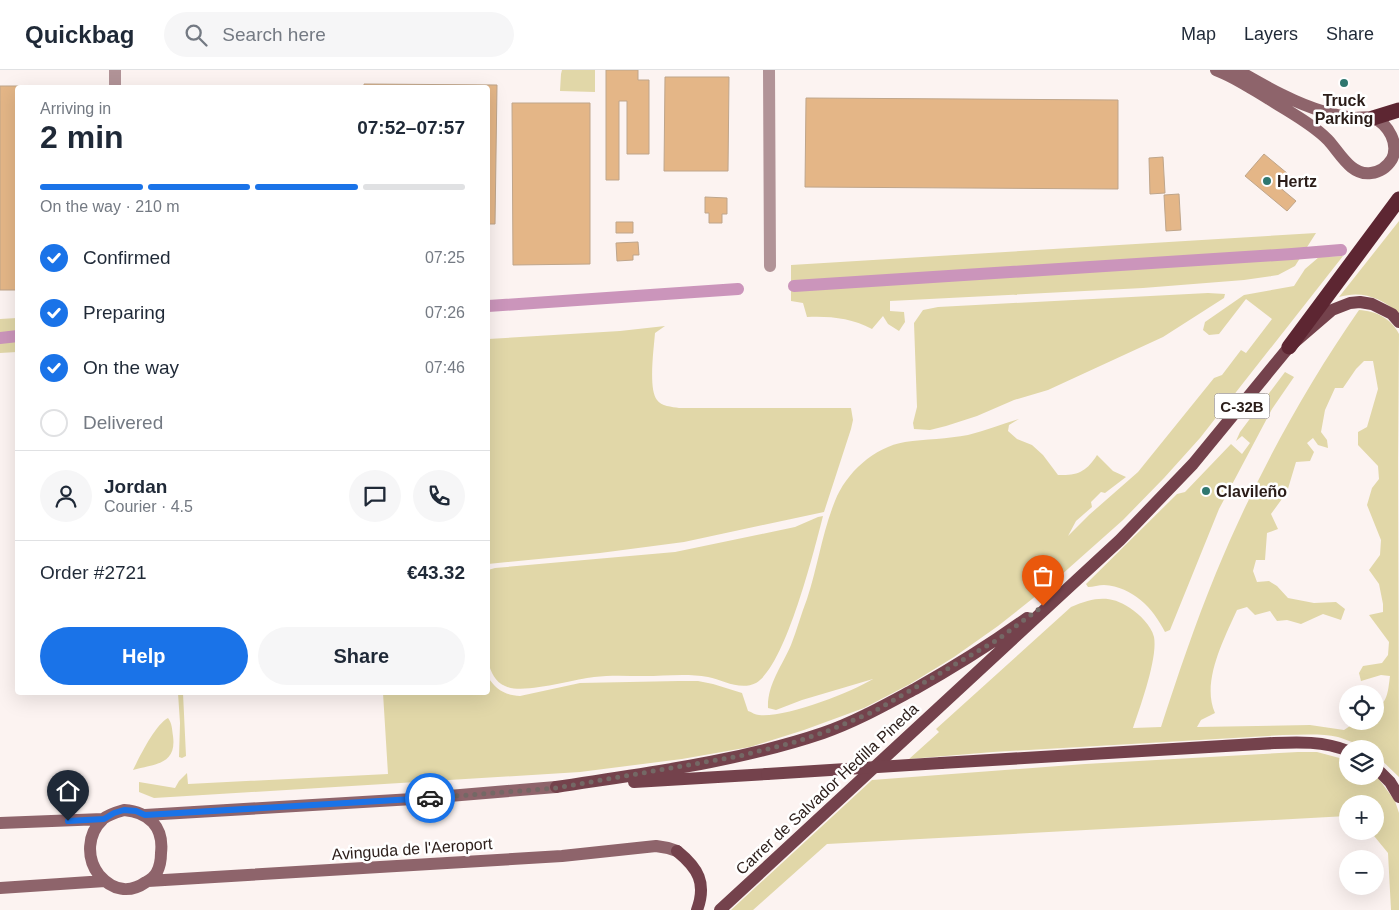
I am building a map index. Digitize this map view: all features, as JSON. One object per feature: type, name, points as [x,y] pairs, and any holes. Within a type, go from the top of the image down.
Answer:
[{"type":"highway","points":[[1373,118],[1399,110]]},
{"type":"highway","name":"C-32B","points":[[1289,347],[1399,199]]},
{"type":"main road","name":"C-32B","points":[[1289,347],[1332,310],[1350,303],[1372,304],[1392,314],[1399,322]]},
{"type":"main road","name":"Carrer de Salvador Hedilla Pineda","points":[[720,910],[1120,540],[1193,464],[1289,347]]},
{"type":"main road","points":[[556,788],[740,756],[780,747],[825,732],[875,711],[945,672],[997,640],[1074,584]]},
{"type":"main road","points":[[556,788],[1274,743],[1303,742],[1339,748]]},
{"type":"main road","points":[[1384,776],[1399,797]]},
{"type":"main road","points":[[677,851],[688,860],[699,877],[701,893],[697,910]]},
{"type":"street","points":[[115,70],[115,85]]},
{"type":"street","points":[[769,70],[770,266]]},
{"type":"street","points":[[1216,70],[1242,83],[1308,123],[1326,138],[1353,169],[1367,174],[1380,171],[1388,165],[1394,149],[1393,140],[1389,132],[1373,118],[1349,117],[1309,107],[1236,70]]},
{"type":"street","points":[[145,815],[413,800],[556,788]]},
{"type":"street","points":[[104,881],[92,863],[91,839],[97,827],[104,819],[124,810],[136,811],[145,815],[155,824],[161,837],[160,861],[156,873],[148,881]]},
{"type":"street","points":[[0,823],[104,819]]},
{"type":"street","name":"Avinguda de l'Aeroport","points":[[0,888],[104,881],[114,888],[127,890],[138,887],[148,881],[562,856],[656,846],[677,851]]},
{"type":"shaded area","points":[[562,70],[595,70],[595,92],[560,91]]},
{"type":"shaded area","points":[[1399,221],[1399,313],[1385,303],[1371,297],[1356,294],[1339,297]]},
{"type":"shaded area","points":[[1316,233],[1295,266],[1278,275],[1244,280],[1143,288],[890,301],[890,311],[904,312],[905,322],[899,331],[888,324],[883,316],[872,329],[840,318],[807,317],[803,303],[791,301],[791,265]]},
{"type":"shaded area","points":[[1343,256],[1200,438],[1123,520],[1051,584],[998,626],[954,657],[910,684],[864,708],[750,747],[682,759],[580,772],[154,798],[139,792],[139,782],[175,788],[187,773],[188,784],[388,774],[383,695],[490,695],[490,680],[501,691],[520,696],[580,683],[698,681],[742,693],[748,711],[756,715],[770,715],[800,709],[863,685],[873,679],[802,700],[776,710],[768,708],[772,683],[791,645],[807,599],[835,501],[846,481],[862,463],[872,455],[894,445],[968,435],[1019,419],[1009,425],[1008,431],[1017,439],[1032,445],[1043,455],[1058,475],[1071,475],[1086,469],[1097,455],[1113,471],[1126,477],[1105,493],[1101,492],[1091,502],[1092,507],[1076,521],[1068,536],[1138,472],[1214,378],[1222,375],[1241,350],[1246,353],[1272,319],[1246,299],[1219,334],[1209,335],[1203,330],[1205,322],[1244,295],[1294,286],[1305,269],[1319,257]]},
{"type":"shaded area","points":[[1208,293],[1225,294],[1224,298],[1163,337],[1048,390],[1014,400],[977,416],[946,426],[930,430],[914,429],[913,423],[917,407],[914,323],[923,310],[938,307]]},
{"type":"shaded area","points":[[1359,310],[1382,316],[1396,328],[1399,334],[1399,777],[1384,763],[1384,740],[1346,740],[1338,737],[1317,735],[1283,735],[993,752],[909,759],[939,732],[936,729],[1071,607],[1087,601],[1101,599],[1115,601],[1130,608],[1150,628],[1155,646],[1148,682],[1133,728],[1161,727],[1201,611],[1246,505],[1280,438],[1318,373]],"holes":[[[1364,361],[1373,361],[1378,389],[1367,427],[1358,432],[1358,445],[1378,466],[1379,479],[1372,488],[1367,505],[1381,540],[1380,555],[1369,570],[1379,584],[1383,612],[1369,615],[1389,642],[1388,655],[1382,663],[1363,666],[1359,673],[1361,681],[1381,675],[1390,676],[1384,702],[1384,730],[1339,730],[1310,725],[1197,727],[1201,720],[1215,713],[1211,701],[1212,674],[1237,610],[1247,607],[1255,615],[1270,611],[1277,621],[1287,620],[1301,624],[1323,614],[1341,620],[1345,609],[1336,602],[1314,603],[1288,598],[1277,586],[1269,581],[1257,582],[1253,571],[1256,560],[1265,560],[1267,533],[1278,529],[1271,514],[1287,492],[1296,462],[1310,461],[1314,452],[1307,443],[1313,438],[1318,445],[1328,448],[1327,440],[1321,432],[1325,410],[1335,388],[1343,388]]]},
{"type":"shaded area","points":[[15,318],[15,352],[0,353],[0,319]]},
{"type":"shaded area","points":[[665,326],[655,333],[652,368],[653,387],[657,400],[670,407],[851,408],[853,420],[851,429],[824,512],[684,542],[600,553],[490,564],[490,339],[620,331]]},
{"type":"shaded area","points":[[1285,372],[1294,377],[1272,409],[1219,509],[1170,630],[1165,632],[1148,607],[1133,594],[1104,585],[1088,587],[1086,584],[1177,494],[1185,492],[1231,444],[1242,454],[1250,443],[1242,436],[1236,441],[1240,432]]},
{"type":"shaded area","points":[[823,516],[806,579],[788,631],[778,654],[767,672],[756,683],[744,686],[692,675],[600,676],[524,689],[505,686],[492,673],[490,668],[490,569],[675,552],[795,527]]},
{"type":"shaded area","points":[[178,695],[183,695],[186,756],[182,758],[179,757]]},
{"type":"shaded area","points":[[168,718],[171,724],[173,746],[168,758],[162,762],[133,770],[153,734]]},
{"type":"shaded area","points":[[1298,752],[1317,752],[1339,758],[1339,785],[1383,785],[1395,801],[1399,813],[1399,910],[1391,910],[1388,853],[1377,840],[1384,840],[1384,795],[1339,795],[1339,816],[827,844],[753,910],[731,910],[872,780],[1085,764]]},
{"type":"building","points":[[606,70],[638,70],[638,80],[649,80],[649,154],[627,154],[627,101],[619,101],[619,180],[606,180]]},
{"type":"building","points":[[665,77],[729,77],[728,171],[664,171]]},
{"type":"building","points":[[364,84],[497,85],[495,224],[490,224],[490,85]]},
{"type":"building","points":[[0,86],[15,86],[15,290],[0,290]]},
{"type":"building","points":[[806,98],[1118,100],[1118,189],[805,187]]},
{"type":"building","points":[[512,103],[590,103],[590,264],[513,265]]},
{"type":"building","name":"Hertz","points":[[1264,154],[1288,174],[1278,186],[1296,201],[1287,211],[1245,176]]},
{"type":"building","points":[[1163,157],[1165,193],[1150,194],[1149,158]]},
{"type":"building","points":[[1179,194],[1181,230],[1166,231],[1164,195]]},
{"type":"building","points":[[705,197],[727,198],[727,214],[722,214],[722,223],[709,223],[709,213],[705,213]]},
{"type":"building","points":[[616,222],[633,222],[633,233],[616,233]]},
{"type":"building","points":[[638,242],[639,255],[633,255],[633,260],[617,261],[616,243]]},
{"type":"waterway","points":[[794,286],[1341,250]]},
{"type":"waterway","points":[[490,306],[738,289]]},
{"type":"waterway","points":[[0,338],[15,336]]},
{"type":"way so far","points":[[430,798],[556,788],[675,768],[780,747],[825,732],[875,711],[945,672],[997,640],[1043,606]]},
{"type":"place","name":"Truck Parking","points":[[1344,83]]},
{"type":"place","name":"Hertz","points":[[1267,181]]},
{"type":"place","name":"Clavileño","points":[[1206,491]]},
{"type":"route","points":[[68,821],[104,819],[124,810],[136,811],[145,815],[430,798]]}]
